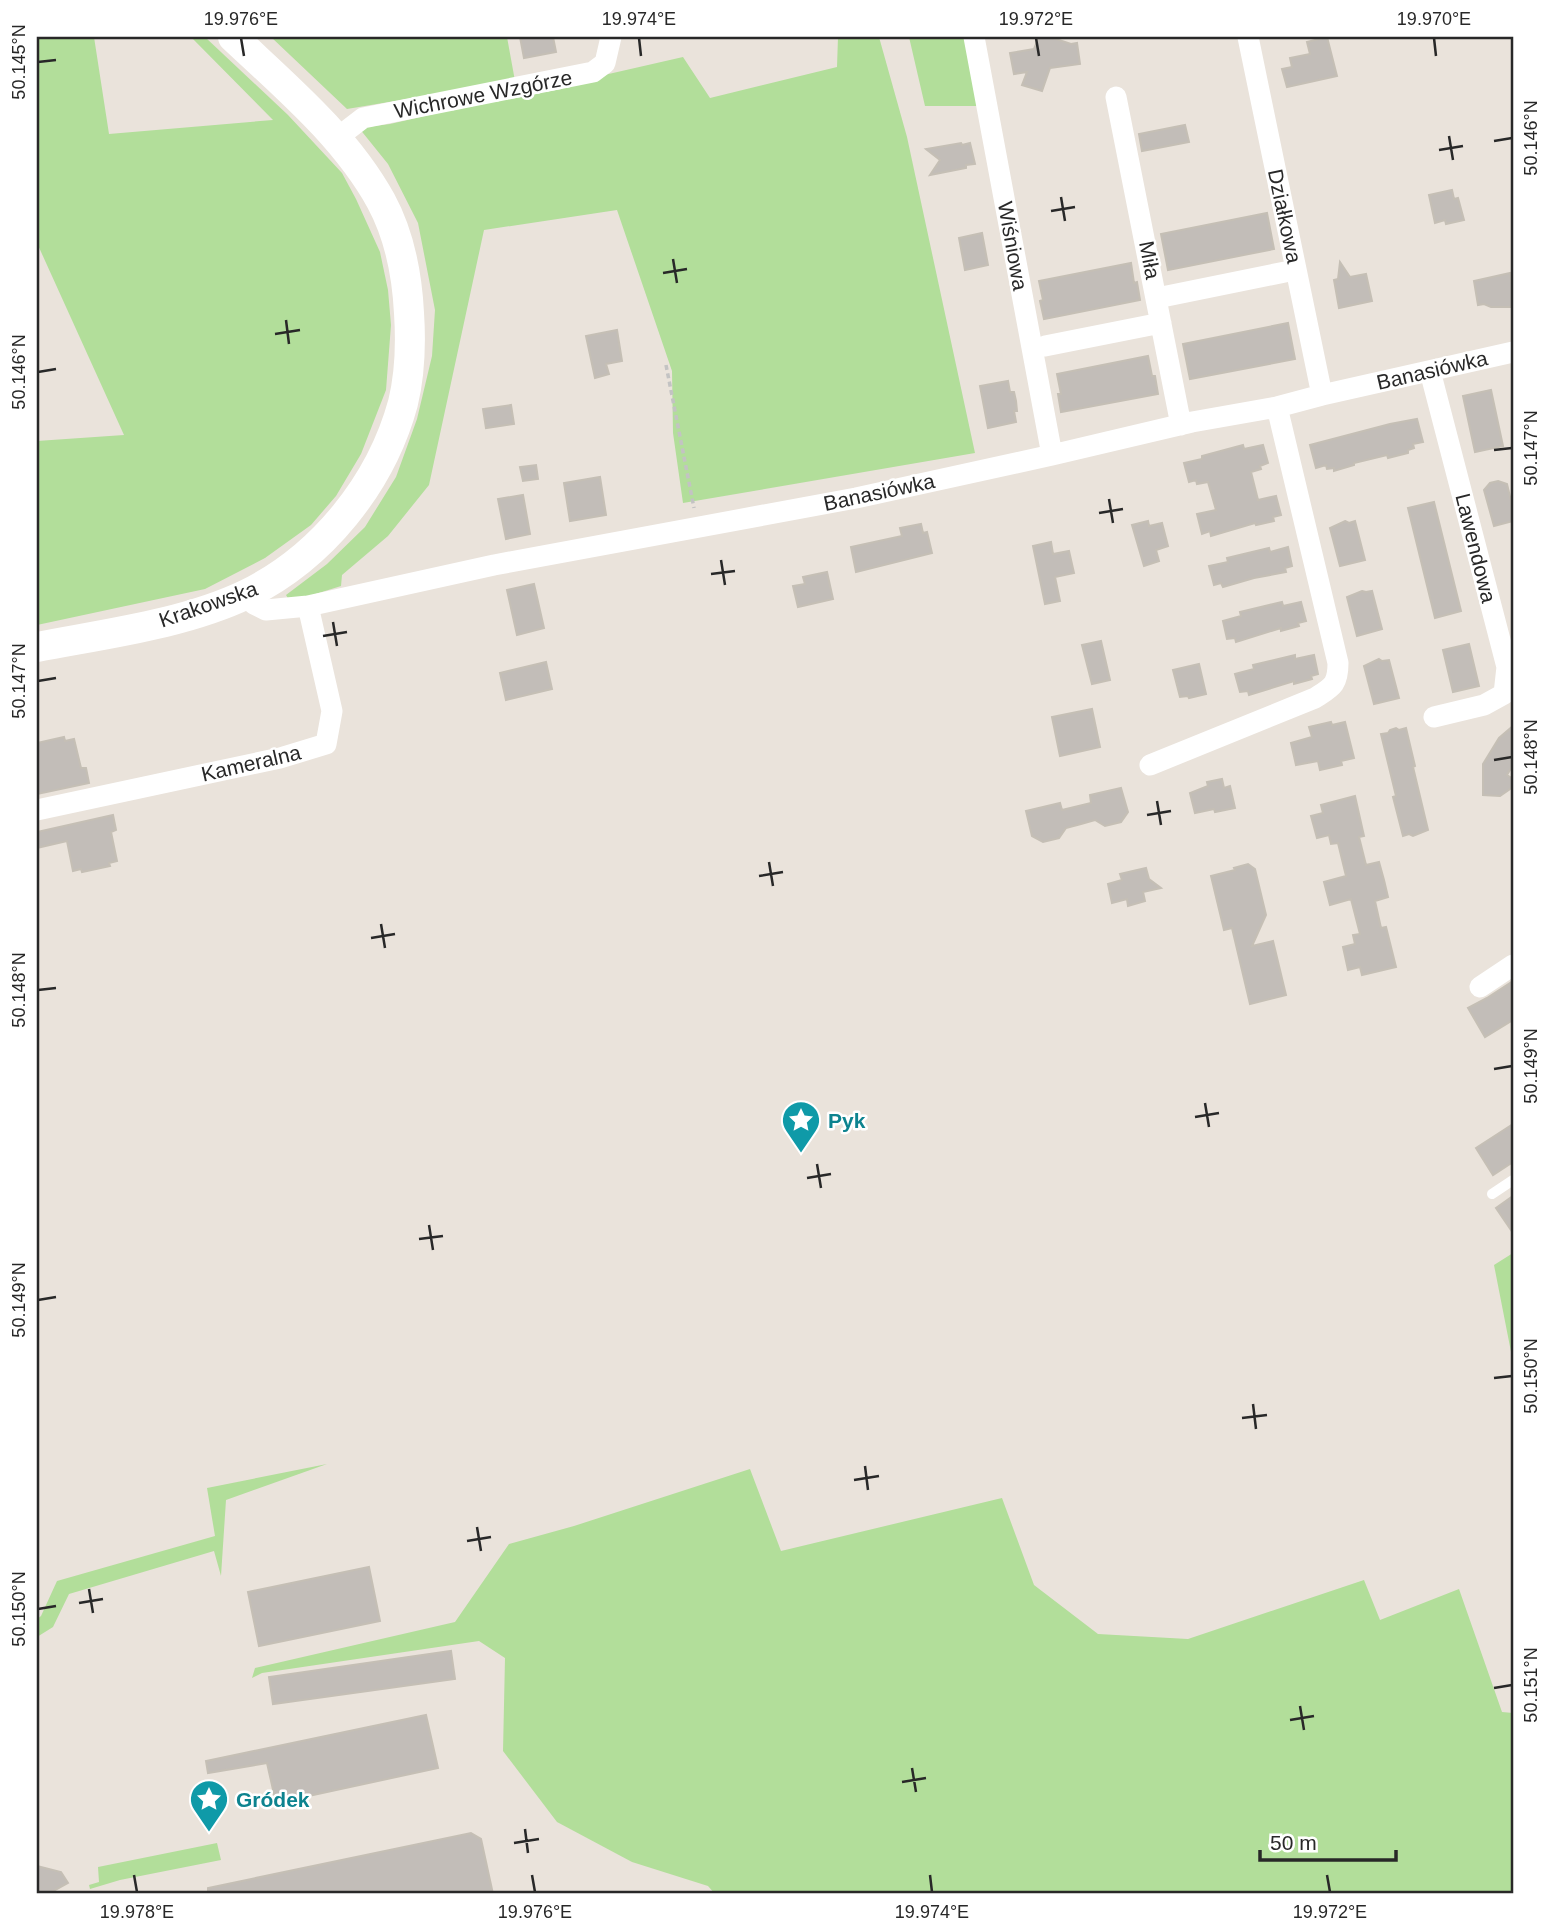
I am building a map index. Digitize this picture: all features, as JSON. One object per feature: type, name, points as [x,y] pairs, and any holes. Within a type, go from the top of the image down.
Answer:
[{"type":"main road","name":"Krakowska","points":[[37,647],[198,612],[245,595],[271,581],[311,551],[349,510],[372,478],[402,403],[409,363],[408,286],[405,264],[391,222],[367,178],[337,138],[233,37]]},
{"type":"street","name":"Wichrowe Wzgórze","points":[[337,138],[363,118],[593,72],[605,63],[611,37]]},
{"type":"street","name":"Wiśniowa","points":[[974,37],[1052,455]]},
{"type":"street","name":"Działkowa","points":[[1248,37],[1322,395]]},
{"type":"street","name":"Miła","points":[[1116,97],[1181,425]]},
{"type":"street","points":[[1157,298],[1285,272]]},
{"type":"street","points":[[1045,346],[1161,323]]},
{"type":"street","name":"Banasiówka","points":[[245,595],[265,610],[308,606],[494,565],[856,498],[1181,425],[1277,407],[1513,352]]},
{"type":"street","name":"Lawendowa","points":[[1430,371],[1507,667],[1504,694],[1484,705],[1434,717]]},
{"type":"street","points":[[1150,765],[1315,698],[1332,688],[1338,676],[1338,663],[1277,407]]},
{"type":"street","name":"Kameralna","points":[[37,810],[280,758],[326,744],[332,711],[308,606]]},
{"type":"street","points":[[1480,987],[1513,965]]},
{"type":"lane","points":[[1492,1194],[1513,1180]]},
{"type":"path","points":[[666,365],[698,527]]},
{"type":"green space","points":[[37,37],[94,37],[109,134],[273,120],[191,37],[205,37],[288,115],[342,173],[380,252],[388,290],[391,325],[386,390],[361,454],[336,496],[311,525],[265,558],[205,589],[37,625],[37,441],[124,435],[37,243]]},
{"type":"green space","points":[[271,37],[507,37],[515,81],[347,109]]},
{"type":"green space","points":[[838,37],[879,37],[907,137],[975,453],[683,503],[673,433],[672,371],[617,210],[484,230],[429,485],[388,536],[342,575],[341,586],[290,602],[286,595],[327,564],[365,527],[396,477],[417,419],[432,356],[435,310],[418,223],[388,164],[359,128],[390,124],[683,57],[710,98],[837,67]]},
{"type":"green space","points":[[909,37],[981,37],[994,106],[925,106]]},
{"type":"green space","points":[[1513,1253],[1513,1362],[1494,1265]]},
{"type":"green space","points":[[327,1464],[226,1500],[221,1576],[214,1551],[69,1594],[53,1627],[37,1637],[37,1619],[41,1616],[57,1581],[215,1536],[207,1488]]},
{"type":"green space","points":[[750,1469],[781,1551],[1002,1498],[1034,1585],[1098,1634],[1188,1639],[1364,1580],[1380,1620],[1459,1589],[1502,1712],[1513,1713],[1513,1892],[715,1894],[708,1886],[632,1862],[557,1822],[503,1751],[505,1658],[479,1641],[262,1673],[252,1678],[255,1668],[455,1622],[509,1544],[574,1526]]},
{"type":"green space","points":[[217,1843],[221,1860],[120,1880],[90,1889],[89,1885],[99,1882],[98,1867]]},
{"type":"building","points":[[520,37],[553,37],[556,52],[524,58]]},
{"type":"building","points":[[1039,37],[1077,43],[1080,64],[1050,68],[1042,91],[1022,85],[1027,72],[1014,74],[1010,53],[1034,49]]},
{"type":"building","points":[[1327,37],[1337,76],[1287,87],[1282,69],[1292,67],[1290,58],[1310,54],[1307,42]]},
{"type":"building","points":[[1185,125],[1189,142],[1142,151],[1139,134]]},
{"type":"building","points":[[970,143],[975,164],[930,175],[940,160],[926,149]]},
{"type":"building","points":[[1452,190],[1454,199],[1458,198],[1464,220],[1446,224],[1445,220],[1435,223],[1429,195]]},
{"type":"building","points":[[1267,213],[1274,249],[1168,270],[1161,234]]},
{"type":"building","points":[[982,233],[988,265],[965,270],[959,238]]},
{"type":"building","points":[[1340,262],[1350,277],[1366,274],[1372,301],[1339,308],[1334,280],[1338,279]]},
{"type":"building","points":[[1131,263],[1140,300],[1044,319],[1039,281]]},
{"type":"building","points":[[1510,273],[1513,307],[1478,305],[1474,281]]},
{"type":"building","points":[[1288,323],[1295,359],[1190,379],[1183,344]]},
{"type":"building","points":[[617,330],[622,361],[606,364],[609,374],[595,378],[586,336]]},
{"type":"building","points":[[1148,356],[1158,394],[1061,412],[1057,374]]},
{"type":"building","points":[[1008,381],[1010,392],[1014,392],[1016,401],[1016,422],[988,428],[980,386]]},
{"type":"building","points":[[1491,390],[1503,446],[1475,452],[1463,396]]},
{"type":"building","points":[[511,405],[514,424],[486,428],[483,409]]},
{"type":"building","points":[[1417,419],[1423,442],[1413,444],[1414,448],[1408,450],[1408,453],[1354,463],[1334,471],[1334,468],[1327,469],[1326,465],[1316,468],[1310,445]]},
{"type":"building","points":[[1243,445],[1244,449],[1263,445],[1268,463],[1251,472],[1258,500],[1276,496],[1281,515],[1273,517],[1274,521],[1255,523],[1211,536],[1210,531],[1202,534],[1197,514],[1216,510],[1208,482],[1189,482],[1184,463]]},
{"type":"building","points":[[536,465],[538,479],[523,481],[520,467]]},
{"type":"building","points":[[600,477],[606,515],[570,521],[564,483]]},
{"type":"building","points":[[1498,481],[1507,484],[1513,521],[1494,526],[1484,490],[1490,483]]},
{"type":"building","points":[[523,495],[530,534],[506,539],[498,499]]},
{"type":"building","points":[[1434,502],[1461,611],[1435,618],[1408,508]]},
{"type":"building","points":[[1148,521],[1149,526],[1162,523],[1168,546],[1156,550],[1159,561],[1144,566],[1132,525]]},
{"type":"building","points":[[1345,521],[1355,521],[1365,560],[1340,566],[1330,528]]},
{"type":"building","points":[[921,524],[923,533],[927,532],[932,553],[856,572],[851,547],[902,536],[900,528]]},
{"type":"building","points":[[1051,542],[1053,554],[1069,551],[1074,573],[1055,577],[1060,601],[1045,604],[1033,546]]},
{"type":"building","points":[[1288,547],[1292,566],[1285,568],[1286,572],[1223,587],[1221,583],[1214,585],[1209,566],[1228,562],[1227,558],[1269,548],[1270,552]]},
{"type":"building","points":[[827,572],[833,599],[798,607],[793,586],[805,584],[803,577]]},
{"type":"building","points":[[534,584],[544,628],[517,635],[507,590]]},
{"type":"building","points":[[1362,591],[1372,591],[1382,629],[1357,636],[1347,597]]},
{"type":"building","points":[[1282,602],[1283,606],[1301,602],[1306,621],[1298,623],[1299,626],[1281,631],[1281,628],[1236,642],[1235,638],[1227,639],[1223,621],[1241,616],[1240,612]]},
{"type":"building","points":[[1101,641],[1110,680],[1092,684],[1082,645]]},
{"type":"building","points":[[1469,644],[1479,686],[1453,692],[1443,650]]},
{"type":"building","points":[[1295,655],[1295,659],[1314,655],[1318,674],[1311,676],[1312,679],[1294,684],[1294,681],[1249,695],[1248,691],[1240,692],[1235,674],[1254,669],[1253,665]]},
{"type":"building","points":[[1379,659],[1389,660],[1399,698],[1374,704],[1364,666]]},
{"type":"building","points":[[546,662],[552,689],[506,700],[500,673]]},
{"type":"building","points":[[1199,664],[1206,694],[1180,697],[1173,670]]},
{"type":"building","points":[[1092,709],[1100,747],[1060,756],[1052,717]]},
{"type":"building","points":[[1331,722],[1332,725],[1345,722],[1354,758],[1341,761],[1342,765],[1320,770],[1318,761],[1296,765],[1291,743],[1312,737],[1309,727]]},
{"type":"building","points":[[1513,726],[1513,765],[1507,775],[1513,779],[1513,787],[1500,796],[1483,795],[1483,764],[1499,738]]},
{"type":"building","points":[[1396,728],[1406,728],[1428,830],[1413,836],[1403,836],[1381,734]]},
{"type":"building","points":[[64,737],[65,741],[74,739],[81,768],[86,768],[89,783],[37,794],[37,743]]},
{"type":"building","points":[[1222,779],[1224,788],[1230,786],[1235,808],[1195,813],[1190,793],[1208,786],[1207,782]]},
{"type":"building","points":[[1121,788],[1128,812],[1121,822],[1105,826],[1095,820],[1066,828],[1059,838],[1043,842],[1032,836],[1026,811],[1060,803],[1062,810],[1091,803],[1090,795]]},
{"type":"building","points":[[1355,796],[1364,836],[1359,837],[1366,865],[1379,862],[1384,880],[1388,897],[1375,901],[1381,928],[1386,927],[1396,967],[1362,975],[1360,967],[1348,970],[1343,947],[1355,944],[1353,935],[1360,934],[1351,899],[1330,905],[1324,882],[1346,876],[1338,843],[1331,844],[1329,835],[1317,838],[1311,816],[1323,813],[1321,805]]},
{"type":"building","points":[[113,815],[116,830],[111,832],[117,861],[109,863],[110,866],[82,872],[81,869],[73,871],[67,841],[37,848],[37,832]]},
{"type":"building","points":[[1248,864],[1255,869],[1266,915],[1252,946],[1273,941],[1286,995],[1250,1004],[1232,928],[1224,930],[1211,876]]},
{"type":"building","points":[[1146,868],[1149,879],[1161,888],[1143,892],[1145,901],[1128,906],[1127,899],[1112,903],[1108,884],[1122,880],[1120,874]]},
{"type":"building","points":[[1513,981],[1513,1020],[1485,1037],[1468,1008]]},
{"type":"building","points":[[1513,1124],[1513,1162],[1493,1175],[1476,1148]]},
{"type":"building","points":[[1513,1196],[1513,1233],[1496,1208]]},
{"type":"building","points":[[369,1567],[380,1621],[259,1646],[248,1592]]},
{"type":"building","points":[[451,1651],[455,1679],[273,1704],[269,1677]]},
{"type":"building","points":[[426,1715],[438,1768],[276,1803],[267,1763],[208,1773],[206,1761]]},
{"type":"building","points":[[471,1833],[481,1839],[493,1894],[208,1894],[208,1888]]},
{"type":"building","points":[[37,1866],[61,1872],[68,1883],[48,1894],[37,1894]]},
{"type":"place","name":"Pyk","points":[[801,1154]]},
{"type":"place","name":"Gródek","points":[[209,1833]]}]
